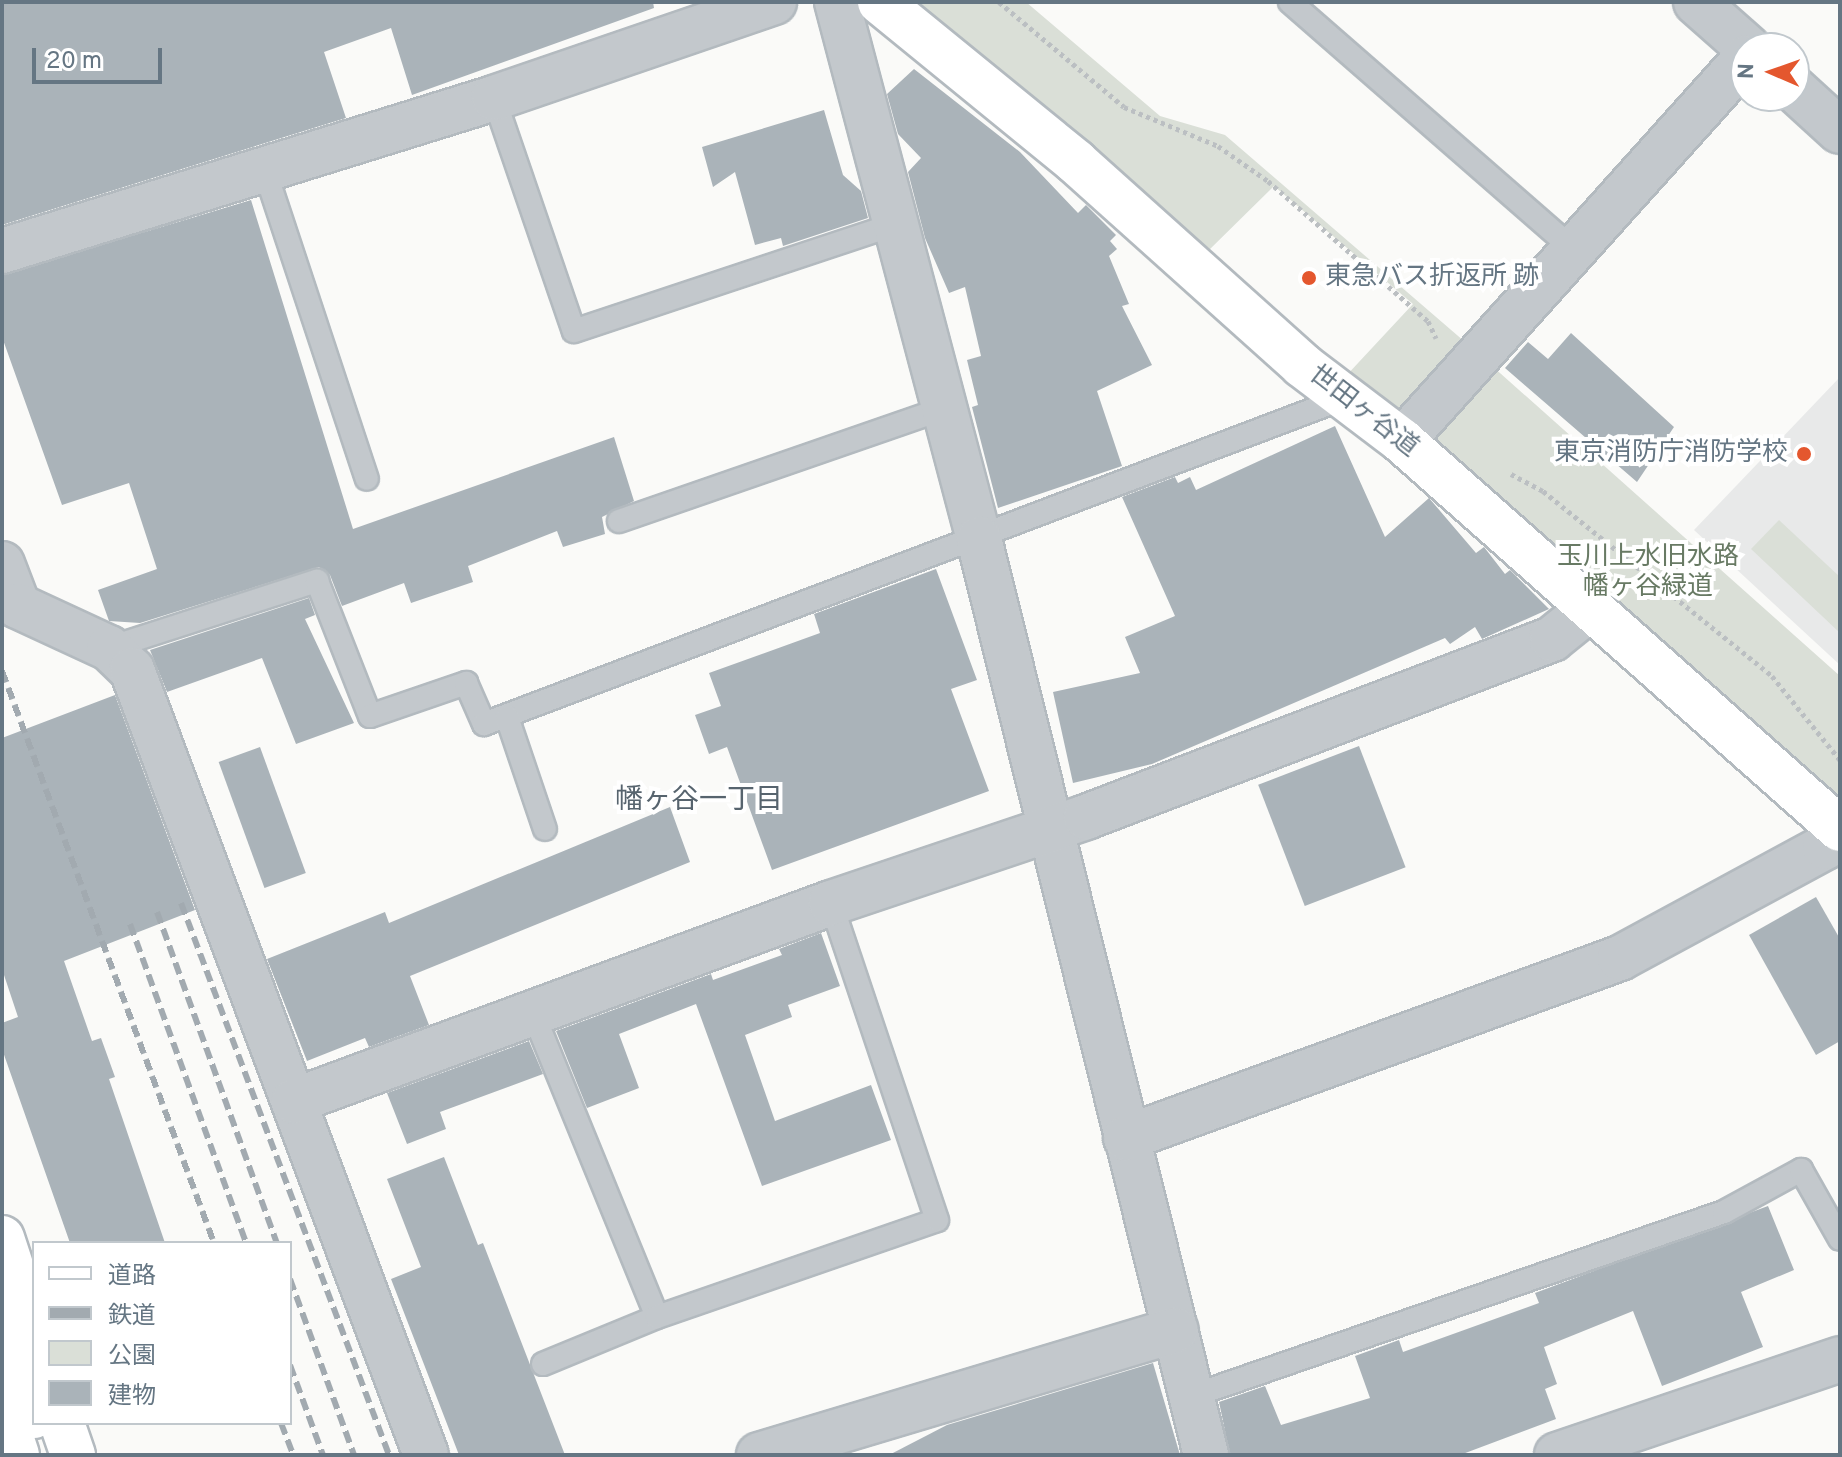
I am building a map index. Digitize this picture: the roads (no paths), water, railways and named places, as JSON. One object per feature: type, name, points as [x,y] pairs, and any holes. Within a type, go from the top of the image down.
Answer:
[{"type":"main road","name":"世田ヶ谷道","points":[[880,2],[1076,162],[1344,398],[1402,441],[1588,610],[1840,830]]},
{"type":"main road","points":[[2,1238],[32,1330]]},
{"type":"main road","points":[[2,1316],[32,1410]]},
{"type":"main road","points":[[2,1409],[17,1455]]},
{"type":"main road","points":[[37,1425],[46,1455]]},
{"type":"main road","points":[[63,1425],[73,1455]]},
{"type":"street","points":[[2,251],[494,98],[774,2]]},
{"type":"street","points":[[837,2],[899,223],[946,408],[1206,1455]]},
{"type":"street","points":[[1696,2],[1730,32]]},
{"type":"street","points":[[1402,441],[1571,247],[1730,75]]},
{"type":"street","points":[[1810,104],[1840,131]]},
{"type":"street","points":[[2,564],[18,606],[109,648],[132,670],[159,731],[426,1455]]},
{"type":"street","points":[[294,1101],[831,903],[1050,826],[1552,639],[1588,610]]},
{"type":"street","points":[[1126,1138],[1620,958],[1825,847],[1840,830]]},
{"type":"street","points":[[759,1455],[1176,1330]]},
{"type":"street","points":[[1557,1455],[1840,1359]]},
{"type":"lane","points":[[1290,2],[1571,247]]},
{"type":"lane","points":[[494,98],[574,331],[899,223]]},
{"type":"lane","points":[[265,171],[367,479]]},
{"type":"lane","points":[[109,648],[317,581],[370,716],[466,683],[484,724],[979,539],[1344,398]]},
{"type":"lane","points":[[619,521],[946,408]]},
{"type":"lane","points":[[507,717],[545,829]]},
{"type":"lane","points":[[543,1364],[657,1317],[937,1220],[831,903]]},
{"type":"lane","points":[[533,1013],[657,1317]]},
{"type":"lane","points":[[1192,1396],[1724,1212],[1801,1170],[1840,1239]]},
{"type":"railway","points":[[2,671],[213,1241]]},
{"type":"railway","points":[[181,903],[389,1455]]},
{"type":"railway","points":[[157,912],[276,1241]]},
{"type":"railway","points":[[130,924],[245,1241]]},
{"type":"railway","points":[[292,1284],[354,1455]]},
{"type":"railway","points":[[292,1370],[323,1455]]},
{"type":"railway","points":[[282,1425],[293,1455]]},
{"type":"place","name":"東急バス折返所 跡","points":[[1309,278]]},
{"type":"place","name":"東京消防庁消防学校","points":[[1804,454]]},
{"type":"district","name":"幡ヶ谷一丁目","points":[[699,801]]},
{"type":"park label","name":"玉川上水旧水路 幡ヶ谷緑道","points":[[1648,573]]}]
